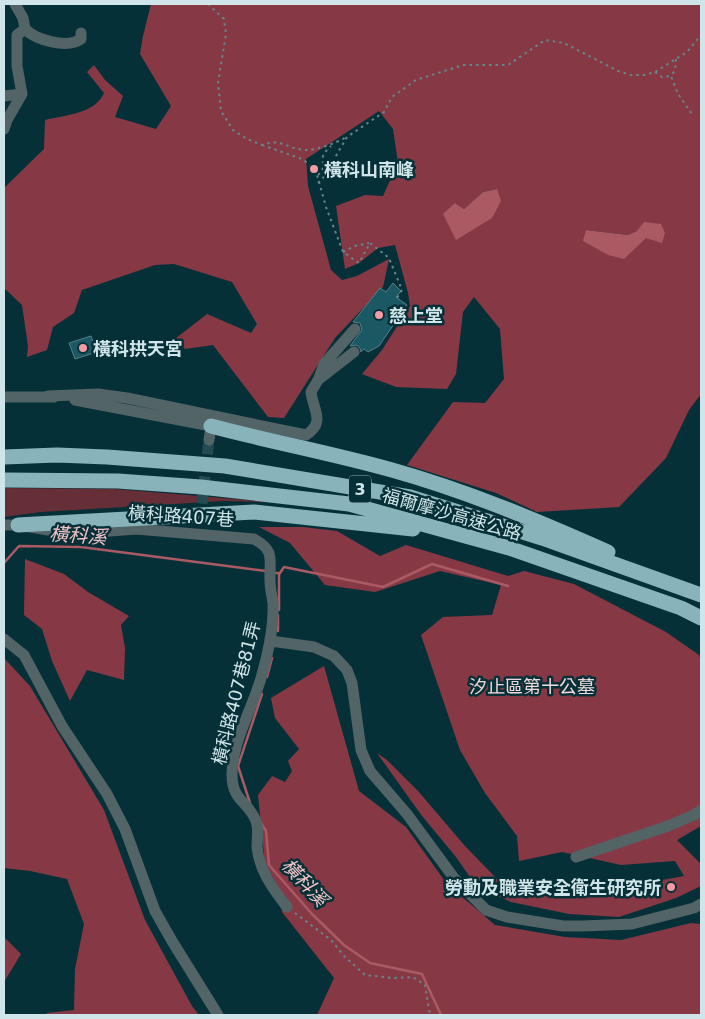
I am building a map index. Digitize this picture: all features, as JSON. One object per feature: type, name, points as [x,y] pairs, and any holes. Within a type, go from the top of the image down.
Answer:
[{"type":"highway","points":[[211,427],[310,448],[393,470],[469,495],[523,514],[701,594]]},
{"type":"highway","name":"福爾摩沙高速公路","points":[[4,457],[57,454],[107,456],[225,466],[410,497],[542,538],[701,594]]},
{"type":"highway","name":"福爾摩沙高速公路","points":[[4,480],[118,481],[201,487],[349,504],[509,548],[681,608],[701,618]]},
{"type":"highway","points":[[11,525],[254,512],[460,534]]},
{"type":"street","points":[[15,4],[23,18],[25,29],[38,38],[53,42],[77,42],[81,39],[81,34]]},
{"type":"street","points":[[4,129],[22,94],[17,66],[17,35],[25,29]]},
{"type":"street","points":[[4,96],[22,94]]},
{"type":"street","points":[[4,397],[48,396],[125,408],[211,427],[279,430],[306,435],[312,431],[318,417],[311,392],[324,364],[354,329]]},
{"type":"street","points":[[318,380],[354,352]]},
{"type":"street","points":[[198,534],[200,520]]},
{"type":"street","name":"橫科路407巷","points":[[11,525],[72,534],[129,528],[254,539],[265,545]]},
{"type":"street","name":"橫科路407巷81弄","points":[[265,545],[270,557],[273,621],[271,641],[261,678],[242,729],[233,760],[232,782],[235,794],[258,824],[257,846],[260,863],[270,884],[287,907]]},
{"type":"street","points":[[4,639],[24,655],[62,726],[107,794],[125,828],[155,911],[218,1015]]},
{"type":"street","points":[[271,641],[314,647],[334,656],[347,670],[352,684],[361,750],[370,771],[407,814],[454,878],[486,910],[507,917],[563,926],[632,924],[694,908],[701,904]]},
{"type":"street","points":[[576,857],[668,826],[701,810]]},
{"type":"path","points":[[208,4],[224,19],[226,34],[218,83],[221,111],[234,130],[247,139],[302,159],[309,164],[317,175],[318,183],[343,252],[359,263],[370,243]]},
{"type":"path","points":[[262,145],[272,141],[305,150],[333,144],[347,137],[384,112],[392,97],[416,80],[463,65],[508,65],[545,40],[564,43],[618,71],[631,75],[644,75],[655,72],[687,52],[701,36]]},
{"type":"path","points":[[655,72],[662,77],[671,76],[675,70],[676,59]]},
{"type":"path","points":[[671,76],[678,94],[692,114]]},
{"type":"path","points":[[318,183],[324,178],[347,137]]},
{"type":"path","points":[[317,175],[324,166],[322,156],[333,144]]},
{"type":"path","points":[[343,252],[355,246],[370,243],[389,258],[400,280],[402,290],[397,298]]},
{"type":"path","points":[[287,907],[331,940],[344,956],[365,975],[413,977],[424,985],[430,1015]]},
{"type":"shaded area","points":[[497,189],[501,201],[492,218],[456,240],[443,214],[455,203],[464,209],[483,192]]},
{"type":"shaded area","points":[[644,222],[661,224],[665,233],[662,243],[646,238],[624,259],[608,255],[583,241],[586,230],[628,235],[637,231]]},
{"type":"shaded area","points":[[4,488],[115,489],[272,502],[224,501],[41,512],[4,517]]},
{"type":"green space","points":[[151,4],[701,4],[701,394],[689,410],[666,458],[619,507],[537,512],[496,493],[407,465],[453,402],[485,403],[504,379],[500,329],[474,297],[463,312],[456,374],[447,389],[396,387],[362,374],[382,350],[410,306],[395,245],[378,248],[359,263],[345,269],[336,206],[365,195],[383,196],[398,163],[393,129],[379,111],[306,159],[308,186],[331,270],[342,280],[357,276],[389,259],[383,287],[335,338],[284,418],[268,417],[213,345],[185,349],[175,339],[207,314],[251,333],[257,324],[232,282],[174,264],[155,265],[82,290],[74,313],[53,327],[47,350],[27,357],[28,346],[22,305],[4,288],[4,188],[44,149],[45,120],[79,112],[100,100],[104,93],[87,72],[94,65],[105,80],[123,96],[115,117],[156,129],[171,106],[140,54]],"holes":[[[497,189],[456,240],[455,203],[464,209],[483,192]],[[586,230],[628,235],[637,231],[608,255]]]},
{"type":"green space","name":"汐止區第十公墓","points":[[259,527],[303,527],[337,531],[380,556],[406,545],[508,576],[524,571],[574,584],[666,632],[699,655],[701,661],[701,826],[677,840],[701,864],[701,886],[676,898],[619,917],[569,914],[511,902],[477,887],[456,857],[422,816],[377,753],[387,760],[418,791],[465,846],[497,879],[545,893],[602,891],[684,876],[675,861],[621,865],[562,852],[519,861],[517,836],[485,793],[460,750],[421,635],[443,617],[492,615],[501,585],[440,571],[375,592],[325,585],[290,543]]},
{"type":"green space","points":[[25,559],[64,574],[88,592],[129,616],[121,625],[125,648],[124,680],[87,670],[70,701],[52,661],[42,629],[24,615]]},
{"type":"green space","points":[[4,658],[30,686],[104,810],[145,920],[192,1006],[199,1015],[45,1015],[47,1013],[74,1010],[75,969],[84,924],[67,879],[30,871],[4,868]]},
{"type":"green space","points":[[324,666],[359,791],[406,827],[447,884],[495,925],[565,937],[621,940],[691,923],[701,924],[701,1015],[317,1015],[334,978],[282,912],[281,891],[265,864],[258,795],[272,776],[285,782],[292,771],[288,761],[299,749],[275,718],[271,698]]},
{"type":"green space","points":[[4,937],[21,954],[4,982]]},
{"type":"building","name":"慈上堂","points":[[393,283],[401,291],[396,297],[407,305],[379,346],[368,352],[364,349],[361,352],[360,348],[356,345],[350,346],[362,330],[360,323],[353,322],[380,288],[386,292]]},
{"type":"building","name":"橫科拱天宮","points":[[91,336],[97,352],[75,359],[69,343]]},
{"type":"waterway","name":"橫科溪","points":[[4,563],[19,546],[81,547],[266,571]]},
{"type":"waterway","points":[[280,573],[284,567],[383,587],[432,564],[508,586]]},
{"type":"waterway","name":"橫科溪","points":[[274,573],[279,573],[279,610]]},
{"type":"waterway","name":"橫科溪","points":[[278,615],[278,631]]},
{"type":"waterway","name":"橫科溪","points":[[267,677],[272,658]]},
{"type":"waterway","name":"橫科溪","points":[[250,803],[238,766],[262,694]]},
{"type":"waterway","name":"橫科溪","points":[[261,823],[266,831],[269,865],[312,914],[344,945],[370,963],[422,974],[441,1015]]},
{"type":"tunnel","points":[[200,520],[209,440]]},
{"type":"place","name":"橫科山南峰","points":[[314,169]]},
{"type":"place","name":"慈上堂","points":[[379,315]]},
{"type":"place","name":"橫科拱天宮","points":[[83,348]]},
{"type":"place","name":"勞動及職業安全衛生研究所","points":[[671,887]]}]
